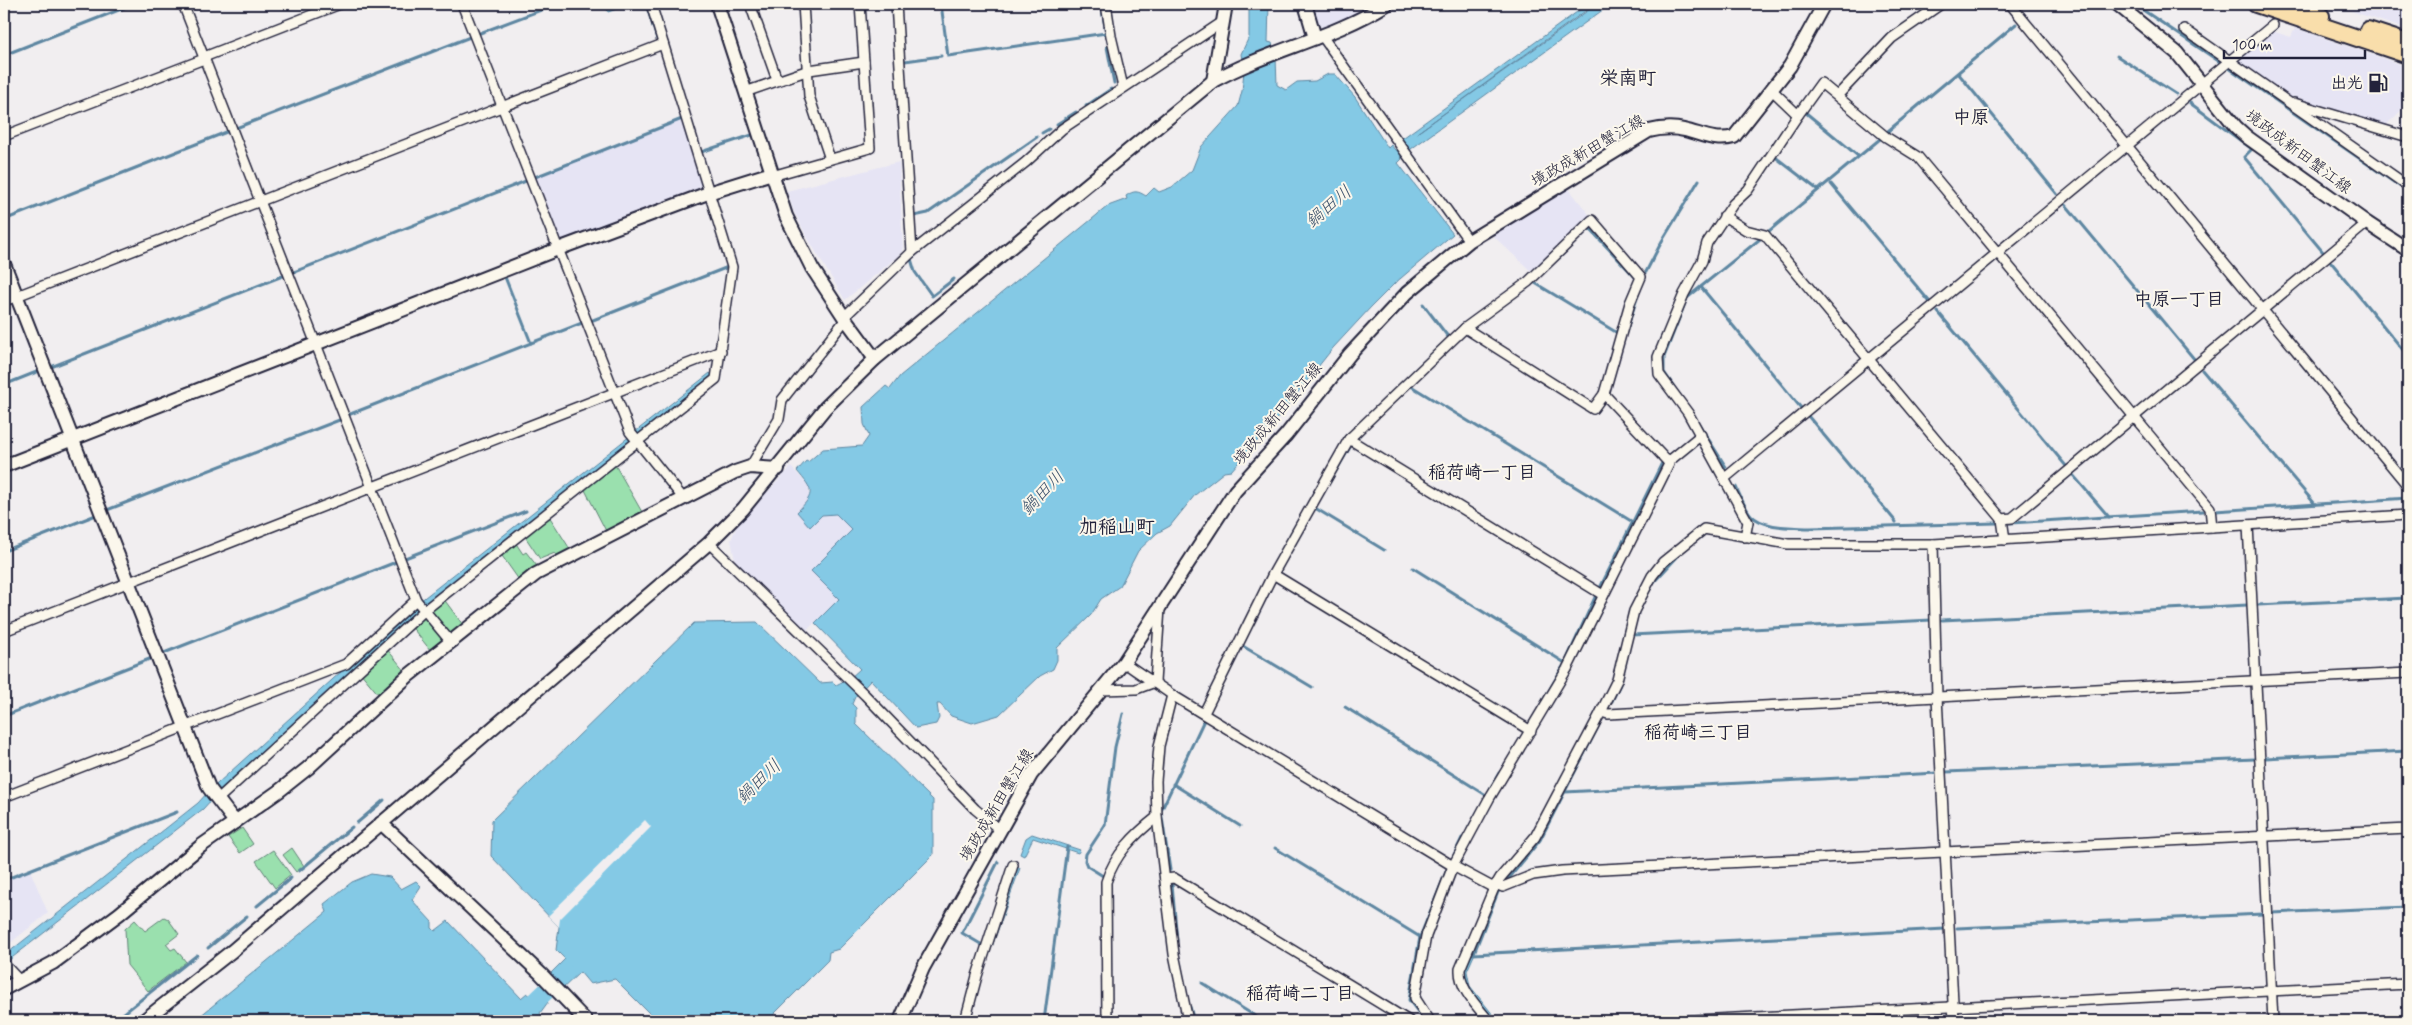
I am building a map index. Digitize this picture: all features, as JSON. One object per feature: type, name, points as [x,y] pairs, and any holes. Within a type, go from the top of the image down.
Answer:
[{"type":"highway","points":[[2256,4],[2408,55]]},
{"type":"highway","points":[[2290,4],[2408,43]]},
{"type":"street","points":[[183,4],[416,600],[450,640]]},
{"type":"street","points":[[4,136],[340,4]]},
{"type":"street","points":[[462,4],[634,438],[682,498]]},
{"type":"street","points":[[214,794],[424,609],[634,438],[716,379],[732,267],[707,193],[651,4]]},
{"type":"street","points":[[717,4],[786,216],[798,242],[845,318],[875,360]]},
{"type":"street","points":[[750,4],[777,80]]},
{"type":"street","points":[[803,4],[810,96],[830,159]]},
{"type":"street","points":[[4,466],[558,249],[707,193],[870,148],[860,4]]},
{"type":"street","points":[[896,4],[912,252]]},
{"type":"street","points":[[1106,4],[1111,36],[1123,87]]},
{"type":"street","points":[[1213,80],[1226,4]]},
{"type":"street","points":[[1305,4],[1319,37],[1469,241]]},
{"type":"street","points":[[143,1021],[232,950],[709,543],[743,509],[825,408],[875,360],[1213,80],[1234,69],[1351,24],[1387,4]]},
{"type":"street","name":"境政成新田蟹江線","points":[[900,1021],[923,968],[999,829],[1031,775],[1124,662],[1236,491],[1286,435],[1350,354],[1407,292],[1469,241],[1649,131],[1667,127],[1714,139],[1734,137],[1790,66],[1824,4]]},
{"type":"street","points":[[1838,95],[1892,38],[1941,4]]},
{"type":"street","points":[[2010,4],[2408,486]]},
{"type":"street","name":"境政成新田蟹江線","points":[[2117,4],[2177,53],[2236,127],[2247,137],[2408,250]]},
{"type":"street","points":[[750,467],[779,419],[782,400],[845,318],[912,252],[1026,162],[1062,129],[1224,21]]},
{"type":"street","points":[[1725,478],[2273,25]]},
{"type":"street","points":[[2184,29],[2408,186]]},
{"type":"street","points":[[4,301],[663,44]]},
{"type":"street","points":[[745,92],[809,70],[864,62]]},
{"type":"street","points":[[1745,537],[1748,522],[1688,413],[1659,374],[1658,357],[1684,294],[1702,261],[1704,249],[1724,216],[1733,204],[1748,190],[1821,83],[1838,95],[1886,137],[1918,157],[2210,508],[2212,527]]},
{"type":"street","points":[[1772,90],[1798,115]]},
{"type":"street","points":[[2286,101],[2408,136]]},
{"type":"street","points":[[1724,216],[1746,230],[1765,235],[2002,519],[2005,540]]},
{"type":"street","points":[[1204,713],[1273,574],[1348,439],[1465,328],[1528,282],[1592,220],[1641,277],[1630,303],[1604,394],[1593,409],[1465,328]]},
{"type":"street","points":[[2002,519],[2012,518],[2367,223]]},
{"type":"street","points":[[4,264],[185,726],[214,794],[235,822]]},
{"type":"street","points":[[4,631],[721,351]]},
{"type":"street","points":[[1604,394],[1668,462]]},
{"type":"street","points":[[1430,1021],[1415,998],[1426,936],[1453,866],[1489,799],[1531,732],[1567,669],[1669,464],[1668,462],[1701,435]]},
{"type":"street","points":[[1348,439],[1603,595]]},
{"type":"street","points":[[4,989],[53,963],[308,768],[450,640],[536,574],[735,472],[750,467],[778,468]]},
{"type":"street","points":[[1488,1021],[1465,989],[1460,975],[1460,968],[1498,887],[1535,837],[1617,680],[1634,611],[1652,576],[1664,562],[1704,529],[1796,544],[1933,544],[2408,515]]},
{"type":"street","points":[[2248,525],[2273,1021]]},
{"type":"street","points":[[709,543],[846,676],[975,809],[999,829]]},
{"type":"street","points":[[1933,544],[1937,697],[1954,1021]]},
{"type":"street","points":[[1273,574],[1531,732]]},
{"type":"street","points":[[4,796],[346,664],[416,600]]},
{"type":"street","points":[[1155,682],[1161,606]]},
{"type":"street","points":[[1124,662],[1144,678],[1155,682],[1172,695],[1453,866],[1498,887],[1533,875],[1562,871],[2408,829]]},
{"type":"street","points":[[1601,712],[1608,714],[2408,673]]},
{"type":"street","points":[[1101,690],[1136,689],[1155,682]]},
{"type":"street","points":[[1172,695],[1160,746],[1156,781],[1157,817],[1174,954],[1188,1021]]},
{"type":"street","points":[[1107,1021],[1106,882],[1111,866],[1127,844],[1136,833],[1157,817]]},
{"type":"street","points":[[381,823],[540,974],[586,1021]]},
{"type":"street","points":[[965,1021],[977,976],[1013,866]]},
{"type":"street","points":[[1165,879],[1174,878],[1408,1021]]},
{"type":"street","points":[[4,965],[20,981]]},
{"type":"street","points":[[1675,1021],[2408,984]]},
{"type":"shaded area","points":[[1311,4],[1378,4],[1327,29],[1322,28],[1317,23]]},
{"type":"shaded area","points":[[2355,4],[2408,4],[2408,26],[2405,29],[2348,10]]},
{"type":"shaded area","points":[[2295,28],[2408,67],[2408,104],[2385,126],[2289,96],[2236,61],[2272,31],[2291,37]]},
{"type":"shaded area","points":[[682,119],[704,189],[561,245],[533,178]]},
{"type":"shaded area","points":[[899,162],[903,252],[845,300],[807,237],[794,212],[787,191]]},
{"type":"shaded area","points":[[1566,185],[1591,217],[1533,273],[1489,232]]},
{"type":"shaded area","points":[[791,467],[809,486],[809,500],[797,512],[810,526],[822,515],[836,514],[852,530],[811,571],[839,599],[805,632],[735,560],[731,540],[738,523]]},
{"type":"shaded area","points":[[30,870],[48,913],[4,948],[4,880]]},
{"type":"green space","points":[[614,463],[642,512],[606,531],[584,488]]},
{"type":"green space","points":[[549,516],[570,549],[557,557],[555,553],[540,559],[524,535]]},
{"type":"green space","points":[[515,542],[523,554],[526,552],[537,566],[519,580],[500,553]]},
{"type":"green space","points":[[443,598],[463,625],[451,634],[448,633],[428,609]]},
{"type":"green space","points":[[424,613],[444,641],[431,651],[410,625]]},
{"type":"green space","points":[[386,648],[406,672],[379,695],[360,672]]},
{"type":"green space","points":[[242,828],[253,844],[240,853],[228,837]]},
{"type":"green space","points":[[292,848],[304,866],[296,872],[283,855]]},
{"type":"green space","points":[[273,850],[291,875],[275,888],[256,861]]},
{"type":"green space","points":[[164,917],[168,919],[179,934],[166,944],[171,950],[175,948],[186,962],[148,991],[127,965],[125,929],[135,920],[145,931]]},
{"type":"water","points":[[605,4],[631,4],[608,12]]},
{"type":"water","points":[[1249,4],[1269,4],[1268,42],[1272,43],[1276,58],[1277,85],[1286,90],[1297,82],[1315,81],[1328,74],[1335,74],[1355,97],[1388,148],[1391,145],[1395,150],[1405,142],[1402,143],[1400,140],[1588,4],[1595,4],[1417,133],[1597,4],[1611,4],[1400,157],[1402,159],[1398,163],[1453,234],[1394,284],[1371,307],[1333,348],[1279,416],[1231,471],[1224,472],[1195,495],[1170,526],[1157,533],[1138,551],[1120,586],[1101,599],[1091,615],[1057,648],[1057,660],[1053,669],[1040,676],[999,715],[972,723],[951,716],[940,704],[937,704],[939,718],[936,724],[916,728],[871,680],[855,697],[852,704],[856,708],[856,724],[933,800],[933,855],[839,949],[829,952],[828,960],[767,1021],[657,1021],[615,979],[590,984],[580,972],[559,992],[546,978],[565,959],[556,950],[559,927],[491,856],[492,820],[694,623],[757,622],[820,683],[833,682],[836,685],[850,678],[860,669],[815,623],[839,599],[811,571],[852,530],[836,514],[822,515],[810,527],[797,512],[810,496],[810,492],[809,487],[797,471],[806,461],[808,462],[823,449],[862,446],[869,436],[864,424],[863,407],[886,386],[890,389],[900,376],[1108,206],[1127,199],[1126,196],[1134,192],[1146,196],[1154,188],[1159,192],[1172,187],[1192,170],[1201,147],[1238,106],[1244,71],[1241,54],[1249,37]]},
{"type":"water","points":[[710,373],[713,377],[420,609],[203,809],[4,964],[4,956],[198,803],[415,605]]},
{"type":"water","points":[[1032,834],[1080,850],[1078,853],[1033,838],[1024,856],[1020,854],[1026,838]]},
{"type":"water","points":[[1016,867],[1020,868],[968,1014]]},
{"type":"water","points":[[371,874],[390,877],[401,889],[416,881],[421,886],[412,900],[432,922],[432,928],[435,931],[448,921],[521,998],[527,993],[532,997],[537,991],[548,1002],[540,1013],[545,1021],[194,1021],[327,912],[324,904],[352,882]]},
{"type":"water","points":[[1473,952],[1475,953],[1467,971],[1470,986],[1498,1021],[1492,1021],[1467,986],[1464,972]]},
{"type":"pier","points":[[645,820],[651,827],[560,919],[559,927],[548,916]]},
{"type":"waterway","points":[[4,55],[134,4]]},
{"type":"waterway","points":[[480,33],[557,4]]},
{"type":"waterway","points":[[646,4],[657,39]]},
{"type":"waterway","points":[[941,4],[948,56],[1106,33],[1101,4]]},
{"type":"waterway","points":[[2134,4],[2220,62]]},
{"type":"waterway","points":[[1888,131],[2016,24]]},
{"type":"waterway","points":[[236,128],[470,37]]},
{"type":"waterway","points":[[1107,47],[1114,83]]},
{"type":"waterway","points":[[905,61],[941,56]]},
{"type":"waterway","points":[[2117,56],[2176,94]]},
{"type":"waterway","points":[[2229,68],[2408,192]]},
{"type":"waterway","points":[[1958,73],[2057,194]]},
{"type":"waterway","points":[[1086,106],[1111,89]]},
{"type":"waterway","points":[[2190,103],[2252,149],[2244,157],[2323,252]]},
{"type":"waterway","points":[[1057,124],[1076,112]]},
{"type":"waterway","points":[[1805,112],[1858,156]]},
{"type":"waterway","points":[[535,177],[682,119]]},
{"type":"waterway","points":[[1042,133],[1049,129]]},
{"type":"waterway","points":[[4,220],[229,131]]},
{"type":"waterway","points":[[701,152],[752,135]]},
{"type":"waterway","points":[[914,216],[928,213],[1037,137]]},
{"type":"waterway","points":[[1769,231],[1880,139]]},
{"type":"waterway","points":[[1774,156],[1818,190]]},
{"type":"waterway","points":[[1646,272],[1662,241],[1699,180]]},
{"type":"waterway","points":[[294,272],[526,181]]},
{"type":"waterway","points":[[1831,184],[1929,301]]},
{"type":"waterway","points":[[2066,205],[2195,360]]},
{"type":"waterway","points":[[1588,229],[1635,277]]},
{"type":"waterway","points":[[1681,397],[1664,372],[1664,357],[1687,298],[1760,239]]},
{"type":"waterway","points":[[1527,288],[1569,248]]},
{"type":"waterway","points":[[911,259],[915,272],[932,296],[954,279]]},
{"type":"waterway","points":[[2331,262],[2408,356]]},
{"type":"waterway","points":[[593,320],[728,267]]},
{"type":"waterway","points":[[51,367],[285,275]]},
{"type":"waterway","points":[[505,277],[531,343]]},
{"type":"waterway","points":[[1535,283],[1619,334]]},
{"type":"waterway","points":[[1701,287],[1801,408]]},
{"type":"waterway","points":[[1626,332],[1638,295]]},
{"type":"waterway","points":[[1423,304],[1449,338]]},
{"type":"waterway","points":[[1938,312],[2066,466]]},
{"type":"waterway","points":[[348,415],[582,323]]},
{"type":"waterway","points":[[2202,370],[2315,504]]},
{"type":"waterway","points":[[4,385],[39,371]]},
{"type":"waterway","points":[[1411,386],[1631,521]]},
{"type":"waterway","points":[[1808,416],[1896,522]]},
{"type":"waterway","points":[[107,510],[342,419]]},
{"type":"waterway","points":[[1697,421],[1726,467]]},
{"type":"waterway","points":[[1355,440],[1363,431]]},
{"type":"waterway","points":[[1329,483],[1350,447]]},
{"type":"waterway","points":[[1600,588],[1662,463]]},
{"type":"waterway","points":[[2073,475],[2109,517]]},
{"type":"waterway","points":[[1736,487],[1751,515],[1757,520],[1771,525],[1810,528],[1997,523]]},
{"type":"waterway","points":[[2215,511],[2408,498]]},
{"type":"waterway","points":[[1315,508],[1384,550]]},
{"type":"waterway","points":[[405,558],[526,511]]},
{"type":"waterway","points":[[2010,523],[2203,511]]},
{"type":"waterway","points":[[4,551],[96,515]]},
{"type":"waterway","points":[[1653,583],[1679,555]]},
{"type":"waterway","points":[[164,653],[396,562]]},
{"type":"waterway","points":[[1413,568],[1565,663]]},
{"type":"waterway","points":[[1540,706],[1565,663],[1596,595]]},
{"type":"waterway","points":[[2258,605],[2408,598]]},
{"type":"waterway","points":[[1942,620],[2248,605]]},
{"type":"waterway","points":[[1632,635],[1932,620]]},
{"type":"waterway","points":[[1241,645],[1312,687]]},
{"type":"waterway","points":[[4,716],[152,658]]},
{"type":"waterway","points":[[1612,701],[1620,684]]},
{"type":"waterway","points":[[1345,707],[1486,795]]},
{"type":"waterway","points":[[1103,876],[1087,866],[1085,861],[1086,854],[1105,825],[1115,747],[1123,714]]},
{"type":"waterway","points":[[1170,870],[1161,811],[1205,718]]},
{"type":"waterway","points":[[1474,953],[1498,892],[1540,840],[1599,725]]},
{"type":"waterway","points":[[2265,758],[2408,751]]},
{"type":"waterway","points":[[1946,772],[2255,759]]},
{"type":"waterway","points":[[1468,829],[1499,773]]},
{"type":"waterway","points":[[1565,792],[1938,773]]},
{"type":"waterway","points":[[1173,784],[1240,826]]},
{"type":"waterway","points":[[357,823],[384,800]]},
{"type":"waterway","points":[[4,880],[177,812]]},
{"type":"waterway","points":[[299,871],[352,827]]},
{"type":"waterway","points":[[1454,855],[1462,838]]},
{"type":"waterway","points":[[1044,1021],[1067,847]]},
{"type":"waterway","points":[[1275,848],[1420,937]]},
{"type":"waterway","points":[[984,946],[962,933],[998,862]]},
{"type":"waterway","points":[[1425,1021],[1409,1000],[1420,937],[1446,872]]},
{"type":"waterway","points":[[257,906],[291,878]]},
{"type":"waterway","points":[[1172,884],[1177,941]]},
{"type":"waterway","points":[[2271,913],[2408,907]]},
{"type":"waterway","points":[[1957,928],[2263,914]]},
{"type":"waterway","points":[[208,948],[247,916]]},
{"type":"waterway","points":[[1473,954],[1945,929]]},
{"type":"waterway","points":[[123,1014],[197,955]]},
{"type":"waterway","name":"鍋田川","points":[[515,1021],[565,973]]},
{"type":"waterway","points":[[1202,983],[1263,1021]]},
{"type":"waterway","points":[[1190,1007],[1194,1021]]},
{"type":"place","name":"出光","points":[[2378,83]]},
{"type":"district","name":"栄南町","points":[[1628,78]]},
{"type":"district","name":"中原","points":[[1971,118]]},
{"type":"district","name":"中原一丁目","points":[[2179,300]]},
{"type":"district","name":"稲荷崎一丁目","points":[[1482,473]]},
{"type":"district","name":"加稲山町","points":[[1117,527]]},
{"type":"district","name":"稲荷崎三丁目","points":[[1698,733]]},
{"type":"district","name":"稲荷崎二丁目","points":[[1300,994]]}]
